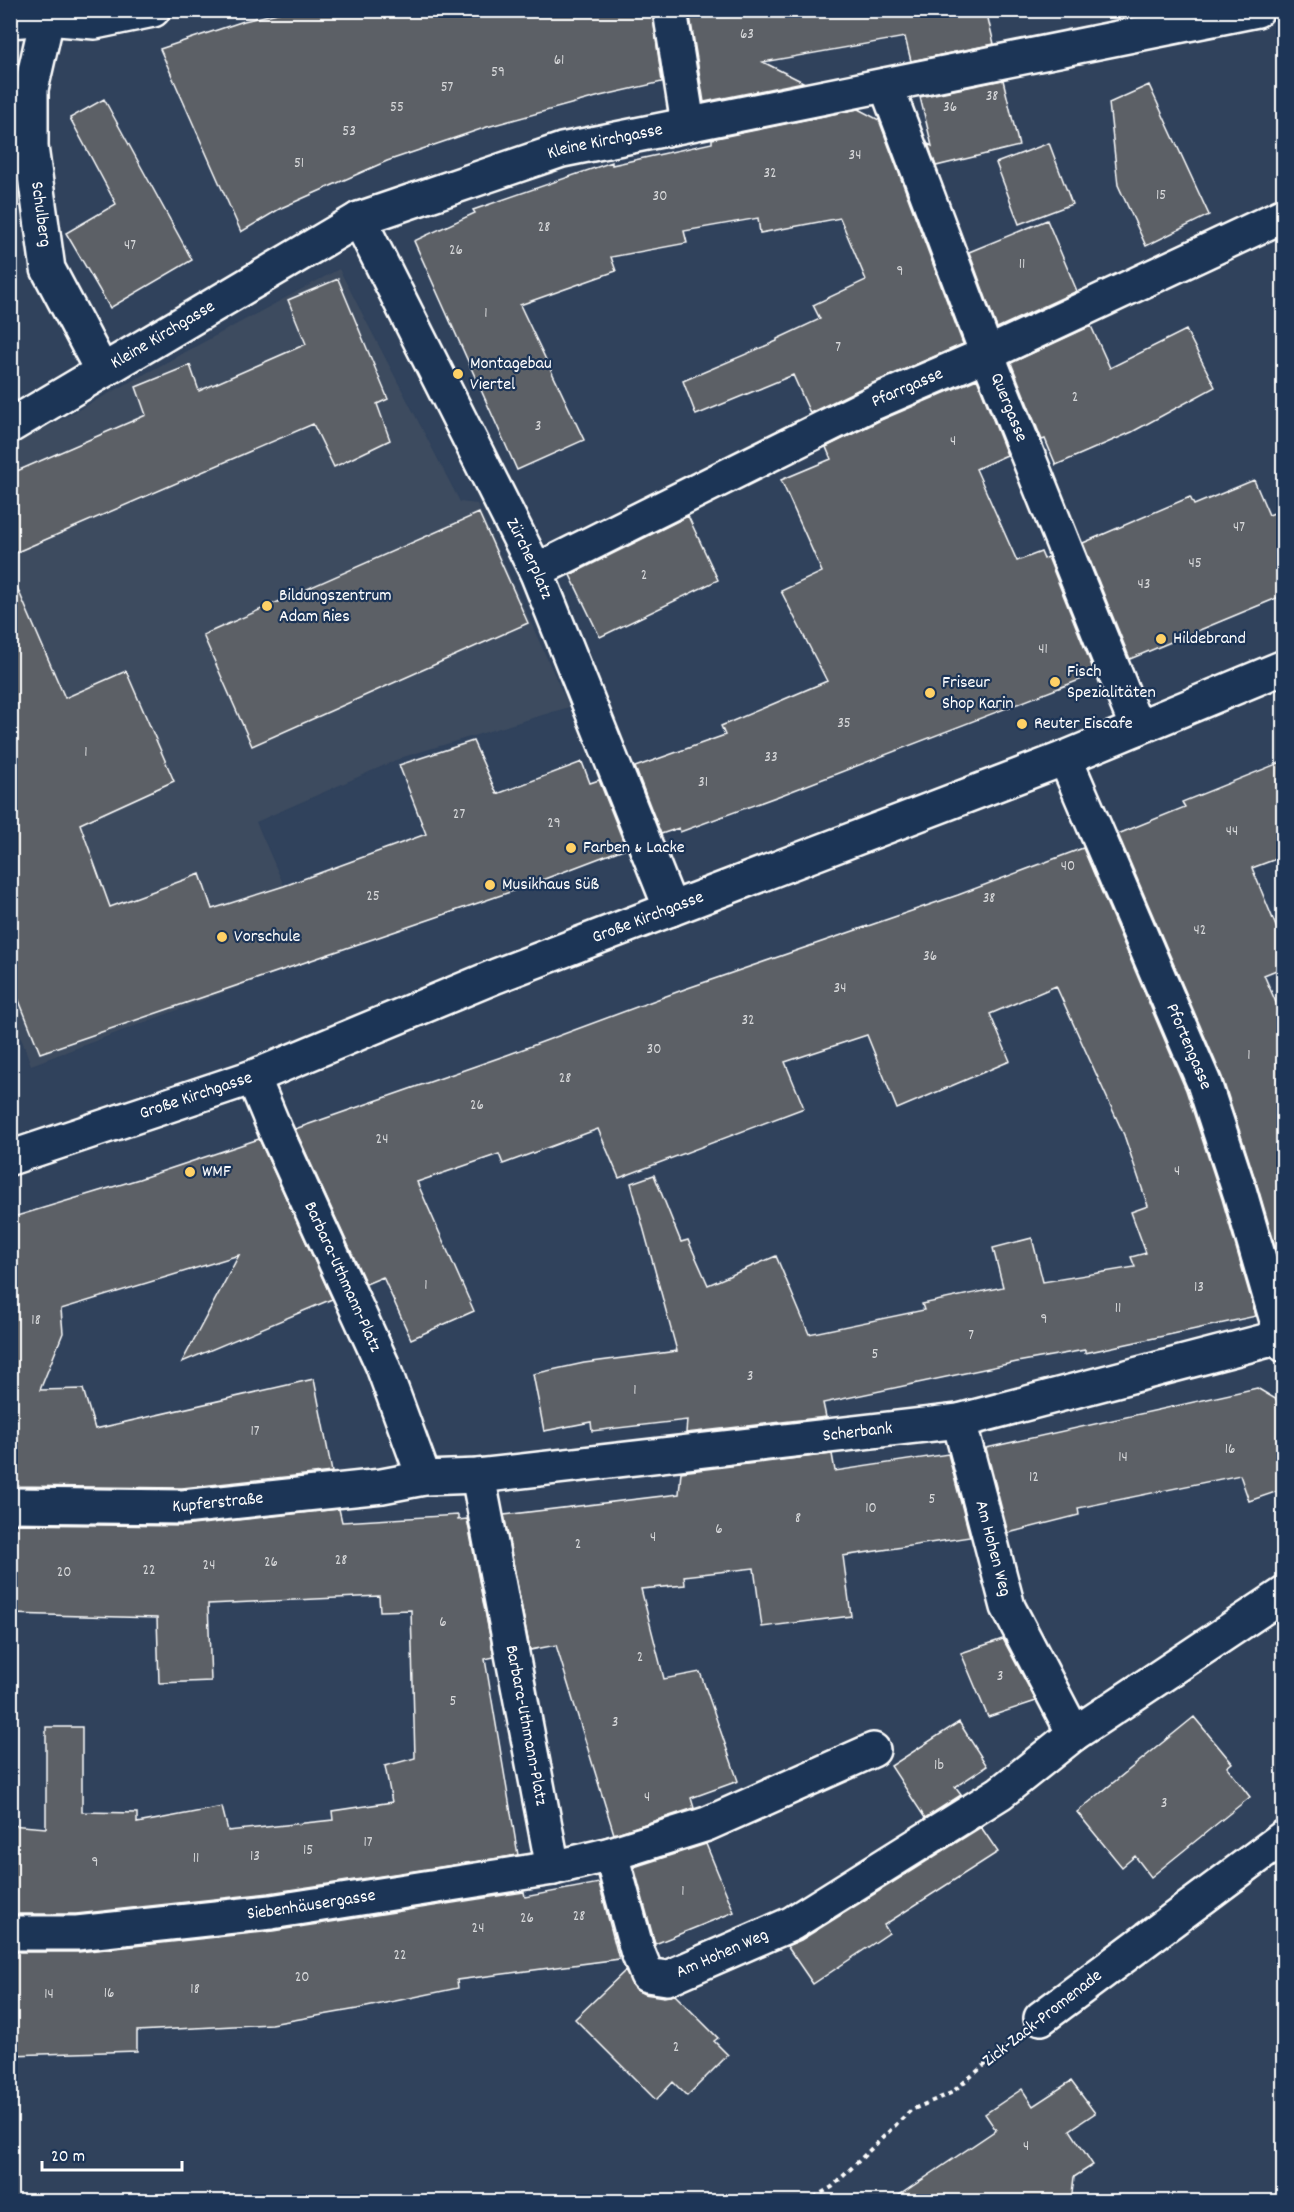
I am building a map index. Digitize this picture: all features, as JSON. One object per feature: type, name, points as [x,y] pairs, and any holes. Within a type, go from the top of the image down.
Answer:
[{"type":"street","points":[[10,21],[48,14],[95,22],[153,10]]},
{"type":"street","points":[[670,10],[688,124]]},
{"type":"street","name":"Kleine Kirchgasse","points":[[10,426],[359,219],[562,150],[1257,10]]},
{"type":"street","name":"Schulberg","points":[[48,14],[31,89],[32,147],[48,269],[102,370]]},
{"type":"street","name":"Quergasse","points":[[886,85],[987,354],[1137,728]]},
{"type":"street","name":"Pfarrgasse","points":[[536,571],[873,403],[987,354],[1284,215]]},
{"type":"street","name":"Zürcherplatz","points":[[359,219],[536,571],[671,909]]},
{"type":"street","name":"Große Kirchgasse","points":[[10,1158],[254,1077],[496,976],[1065,758],[1284,667]]},
{"type":"street","name":"Pfortengasse","points":[[1065,758],[1204,1083],[1240,1193],[1283,1339]]},
{"type":"street","name":"Barbara-Uthmann-Platz","points":[[254,1077],[276,1132],[382,1364],[424,1478]]},
{"type":"street","name":"Scherbank","points":[[424,1478],[478,1476],[959,1421],[1283,1339]]},
{"type":"street","name":"Am Hohen Weg","points":[[959,1421],[1008,1607],[1074,1734]]},
{"type":"street","name":"Barbara-Uthmann-Platz","points":[[478,1476],[553,1868]]},
{"type":"street","name":"Kupferstraße","points":[[10,1505],[183,1507],[382,1486],[424,1478]]},
{"type":"street","name":"Am Hohen Weg","points":[[611,1854],[637,1950],[647,1975],[667,1977],[790,1924],[1000,1793],[1074,1734],[1284,1594]]},
{"type":"street","points":[[611,1854],[707,1824],[873,1750]]},
{"type":"street","name":"Zick-Zack-Promenade","points":[[1041,2018],[1284,1837]]},
{"type":"street","name":"Siebenhäusergasse","points":[[10,1933],[77,1933],[271,1912],[553,1868],[611,1854]]},
{"type":"path","name":"Zick-Zack-Promenade","points":[[806,2202],[832,2187],[911,2110],[951,2093],[1041,2018]]},
{"type":"shaded area","name":"Bildungszentrum Adam Ries","points":[[339,269],[460,502],[477,504],[569,707],[403,757],[256,822],[318,957],[31,1065],[10,1007],[10,447]]},
{"type":"building","points":[[290,10],[652,10],[662,82],[600,96],[487,127],[387,161],[281,208],[241,232],[160,49],[244,21]]},
{"type":"building","points":[[689,10],[986,10],[994,44],[911,61],[905,37],[763,62],[803,82],[704,102]]},
{"type":"building","points":[[1003,80],[1019,146],[936,166],[928,144],[932,146],[920,97]]},
{"type":"building","points":[[1149,85],[1209,215],[1146,246],[1118,185],[1109,103]]},
{"type":"building","points":[[104,99],[192,260],[110,308],[66,233],[116,204],[70,118]]},
{"type":"building","points":[[858,109],[879,120],[963,344],[810,413],[793,375],[696,415],[683,381],[777,341],[820,319],[813,305],[866,280],[840,218],[760,233],[758,218],[684,231],[687,243],[611,257],[616,271],[520,305],[584,440],[517,470],[414,241],[475,213],[473,210],[612,162],[612,165],[712,143],[712,139]]},
{"type":"building","points":[[1049,143],[1072,204],[1019,224],[996,163]]},
{"type":"building","points":[[1047,220],[1077,291],[997,328],[969,252]]},
{"type":"building","points":[[338,279],[388,399],[377,404],[390,440],[334,467],[313,424],[10,555],[10,474],[146,415],[136,387],[190,365],[199,391],[306,344],[288,300]]},
{"type":"building","points":[[1091,326],[1110,368],[1186,330],[1215,387],[1132,432],[1056,465],[1045,439],[1042,440],[1011,363]]},
{"type":"building","points":[[977,379],[1007,455],[976,469],[1017,561],[1041,552],[1044,559],[1048,557],[1095,674],[784,794],[680,832],[679,828],[661,834],[635,767],[725,735],[721,726],[827,681],[781,591],[822,572],[781,480],[831,459],[826,447],[881,420]]},
{"type":"building","points":[[1254,480],[1269,515],[1284,509],[1284,595],[1130,659],[1083,543],[1190,497],[1194,505]]},
{"type":"building","points":[[479,513],[528,623],[252,746],[203,635]]},
{"type":"building","points":[[688,516],[718,580],[600,637],[570,575]]},
{"type":"building","points":[[10,571],[65,698],[126,671],[174,781],[80,824],[110,907],[200,874],[212,909],[284,886],[426,834],[399,765],[473,741],[497,794],[582,762],[590,783],[599,780],[626,848],[513,891],[40,1053],[10,978]]},
{"type":"building","points":[[1284,761],[1284,856],[1252,868],[1284,946],[1284,967],[1264,975],[1284,1021],[1284,1276],[1222,1077],[1118,834],[1185,807],[1182,802]]},
{"type":"building","points":[[1083,848],[1186,1090],[1222,1199],[1256,1316],[1085,1353],[1085,1350],[1017,1362],[823,1403],[826,1417],[686,1433],[687,1420],[592,1431],[591,1422],[544,1431],[533,1374],[584,1363],[677,1351],[631,1183],[654,1175],[681,1242],[688,1240],[708,1285],[776,1256],[809,1334],[924,1310],[922,1304],[1003,1287],[993,1248],[1032,1238],[1043,1282],[1135,1267],[1131,1257],[1146,1253],[1131,1212],[1148,1206],[1124,1135],[1056,986],[990,1014],[1010,1061],[897,1109],[867,1035],[785,1062],[804,1108],[619,1178],[598,1129],[503,1164],[499,1154],[417,1182],[474,1311],[411,1339],[383,1277],[366,1284],[295,1129],[507,1055],[685,989],[958,895]]},
{"type":"building","points":[[259,1139],[332,1299],[182,1362],[239,1255],[61,1309],[63,1333],[40,1390],[83,1389],[95,1429],[314,1379],[332,1472],[182,1488],[10,1486],[10,1218],[139,1179]]},
{"type":"building","points":[[1257,1388],[1284,1404],[1284,1489],[1249,1501],[1240,1475],[1078,1508],[1079,1515],[1008,1533],[986,1448]]},
{"type":"building","points":[[832,1454],[835,1471],[948,1454],[970,1537],[843,1556],[851,1616],[762,1627],[754,1568],[684,1576],[685,1585],[641,1589],[664,1679],[700,1672],[738,1781],[691,1798],[694,1808],[614,1834],[556,1645],[530,1650],[504,1515],[679,1494],[681,1472]]},
{"type":"building","points":[[339,1509],[342,1522],[458,1515],[458,1520],[467,1519],[494,1657],[485,1659],[518,1855],[269,1893],[76,1914],[10,1914],[10,1825],[46,1828],[46,1727],[82,1727],[82,1812],[137,1813],[137,1823],[222,1807],[228,1831],[333,1820],[332,1811],[392,1802],[385,1766],[415,1758],[411,1610],[380,1611],[379,1596],[208,1604],[211,1681],[159,1683],[157,1618],[10,1614],[10,1524],[183,1526]]},
{"type":"building","points":[[1003,1639],[1036,1701],[988,1717],[961,1653]]},
{"type":"building","points":[[1194,1717],[1232,1763],[1227,1767],[1250,1797],[1151,1877],[1135,1856],[1122,1867],[1077,1812]]},
{"type":"building","points":[[959,1722],[987,1766],[955,1787],[961,1795],[925,1818],[891,1766]]},
{"type":"building","points":[[981,1827],[998,1852],[884,1925],[889,1933],[813,1984],[787,1946],[801,1940]]},
{"type":"building","points":[[706,1844],[734,1912],[655,1944],[634,1867]]},
{"type":"building","points":[[599,1883],[619,1959],[457,1980],[458,1988],[271,2024],[137,2031],[137,2051],[10,2055],[10,1952],[79,1952],[273,1931],[524,1892],[525,1897]]},
{"type":"building","points":[[625,1971],[636,1990],[644,1994],[664,1997],[675,1995],[718,2038],[714,2041],[728,2055],[687,2096],[673,2082],[656,2100],[575,2019]]},
{"type":"building","points":[[1071,2081],[1095,2113],[1070,2130],[1093,2165],[1074,2177],[1071,2202],[889,2202],[996,2130],[985,2114],[1022,2089],[1033,2106]]},
{"type":"place","name":"Montagebau Viertel","points":[[458,374]]},
{"type":"place","name":"Bildungszentrum Adam Ries","points":[[267,606]]},
{"type":"place","name":"Hildebrand","points":[[1161,639]]},
{"type":"place","name":"Fisch Spezialitäten","points":[[1055,682]]},
{"type":"place","name":"Friseur Shop Karin","points":[[930,693]]},
{"type":"place","name":"Reuter Eiscafe","points":[[1022,724]]},
{"type":"place","name":"Farben & Lacke","points":[[571,848]]},
{"type":"place","name":"Musikhaus Süß","points":[[490,885]]},
{"type":"place","name":"Vorschule","points":[[222,937]]},
{"type":"place","name":"WMF","points":[[190,1172]]}]
